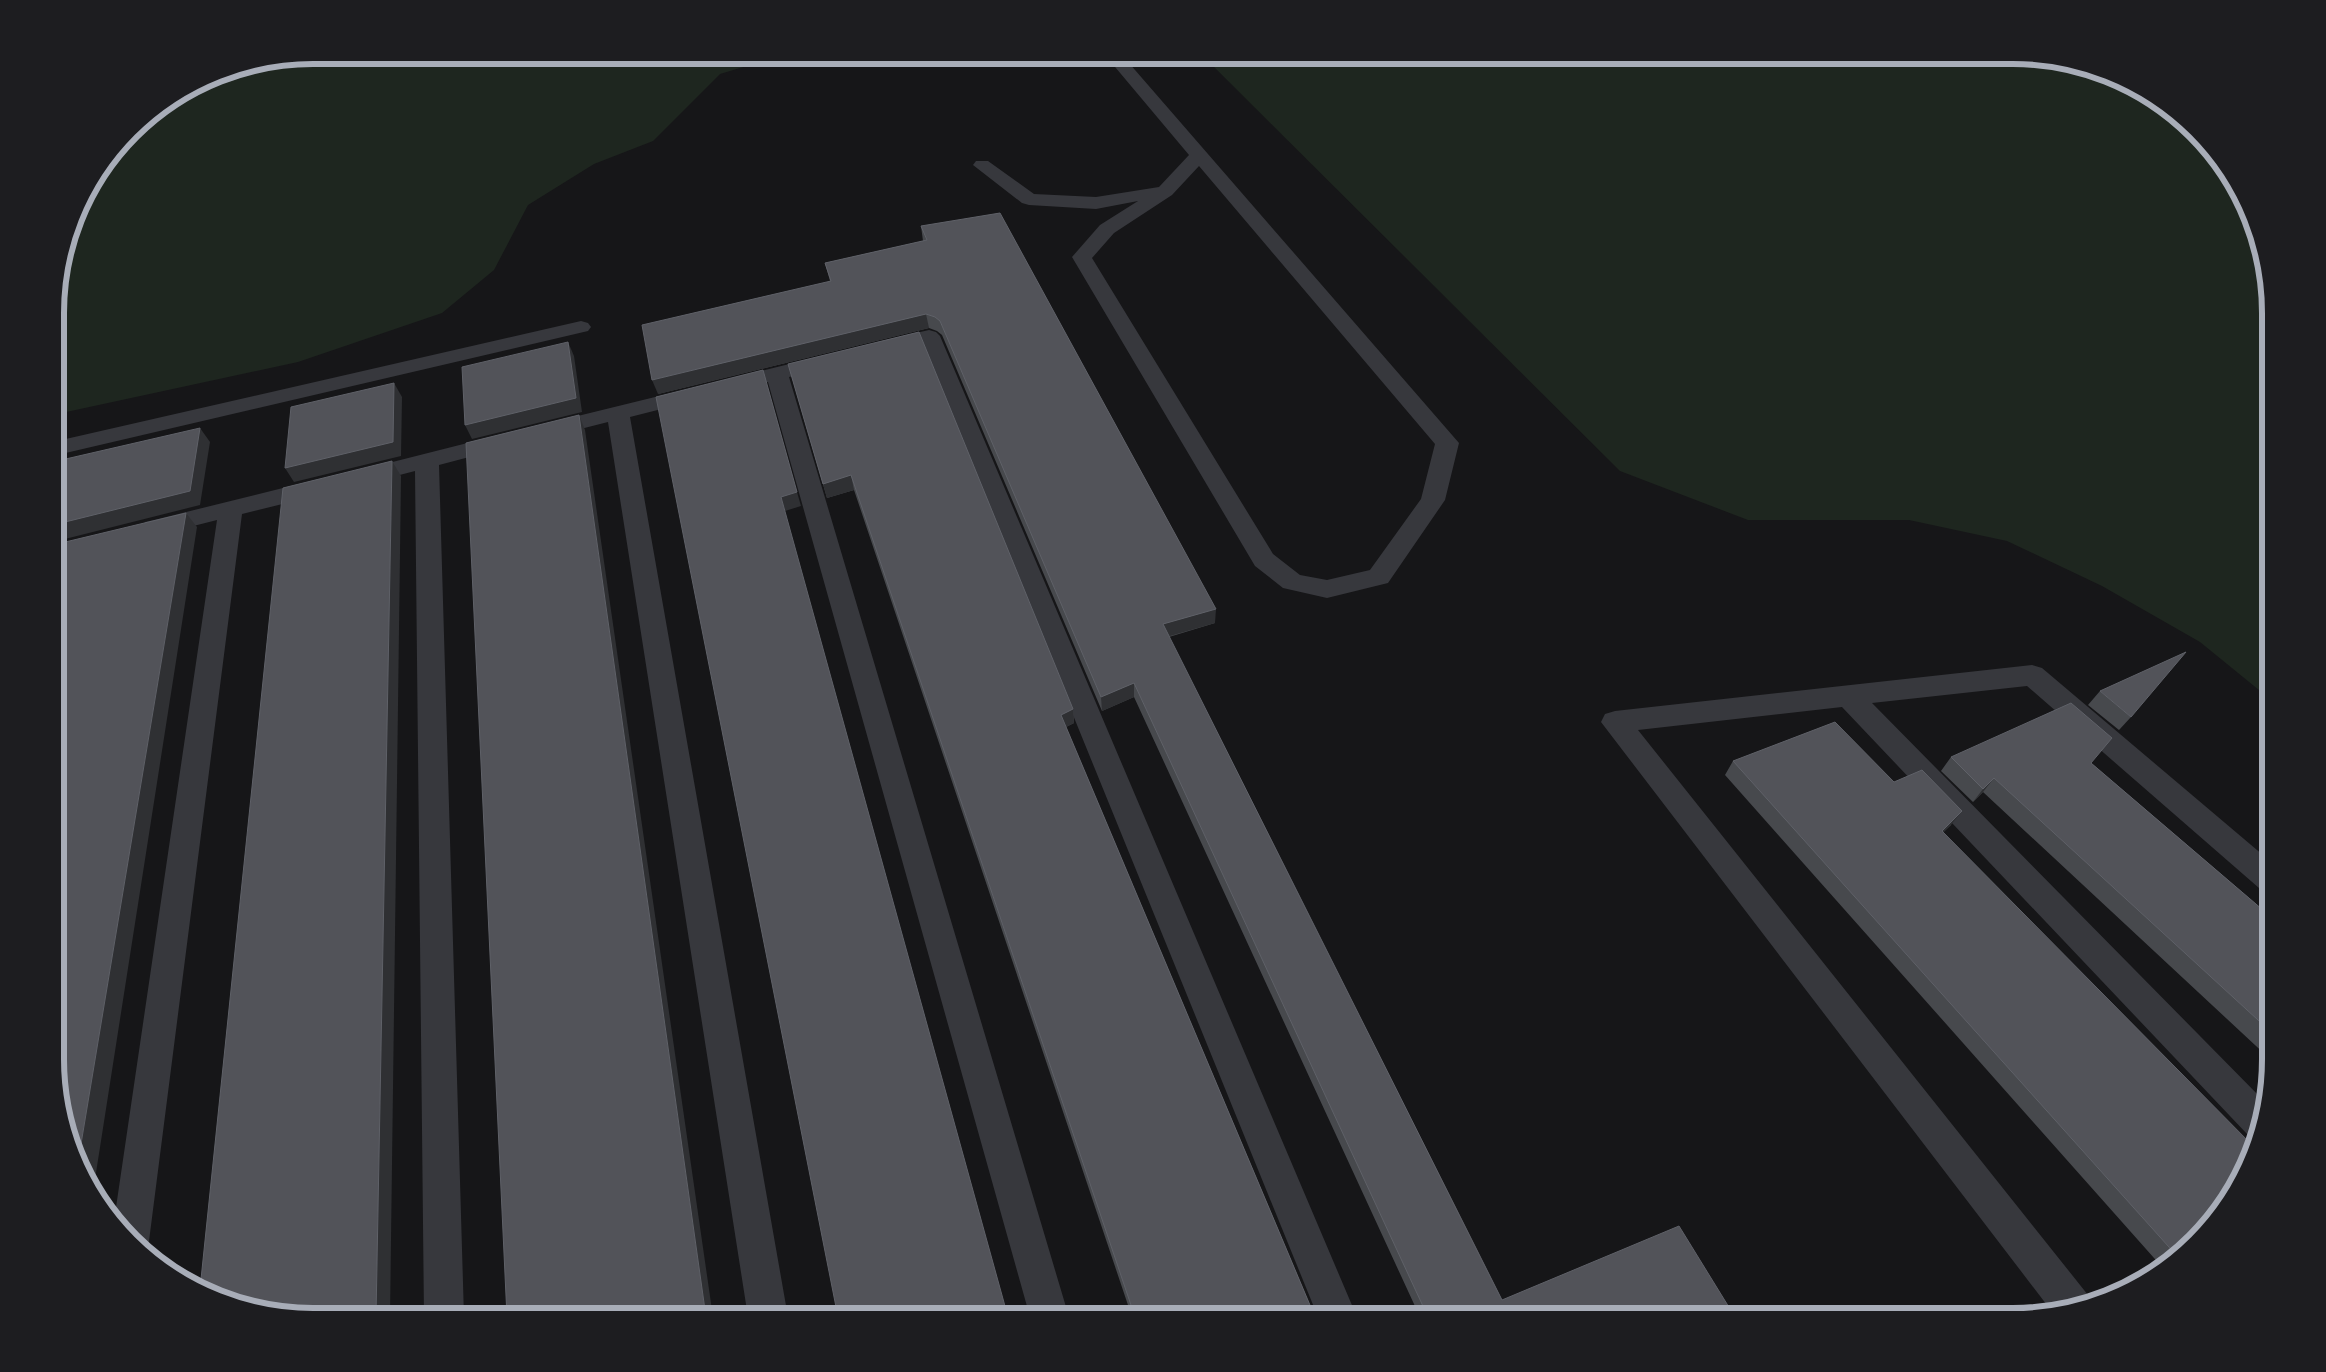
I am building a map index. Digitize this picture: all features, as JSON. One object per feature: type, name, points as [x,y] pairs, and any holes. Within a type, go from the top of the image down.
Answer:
[{"type":"lane","points":[[1121,64],[1200,155],[1447,443],[1433,500],[1379,577],[1327,589],[1292,582],[1264,560],[1082,257],[1107,229],[1166,190],[1200,155]]},
{"type":"lane","points":[[982,165],[1029,200],[1096,203],[1166,190]]},
{"type":"lane","points":[[64,446],[580,327]]},
{"type":"lane","points":[[135,532],[929,336],[1334,1308]]},
{"type":"lane","points":[[777,374],[1047,1308]]},
{"type":"lane","points":[[618,413],[767,1308]]},
{"type":"lane","points":[[427,460],[444,1308]]},
{"type":"lane","points":[[132,1229],[231,508]]},
{"type":"lane","points":[[2068,1302],[1615,722],[2032,675],[2262,872]]},
{"type":"lane","points":[[1848,696],[2255,1117]]},
{"type":"shaded area","points":[[296,64],[753,64],[720,74],[653,141],[594,164],[528,205],[494,270],[442,313],[298,362],[64,412],[64,296],[72,248],[77,233],[89,203],[115,161],[137,137],[174,106],[203,89],[233,77],[248,72]]},
{"type":"shaded area","points":[[1211,64],[2030,64],[2078,72],[2109,83],[2138,97],[2165,115],[2211,161],[2237,203],[2254,248],[2262,296],[2262,692],[2200,642],[2102,586],[2007,541],[1909,520],[1748,520],[1620,471]]},
{"type":"building","points":[[1000,213],[1216,609],[1163,624],[1502,1300],[1679,1226],[1729,1308],[1424,1308],[1134,683],[1101,697],[940,321],[926,314],[652,380],[642,325],[831,281],[825,263],[927,240],[921,226]]},
{"type":"building","points":[[919,332],[1073,709],[1061,715],[1311,1308],[1132,1308],[851,475],[823,484],[788,364]]},
{"type":"building","points":[[568,342],[576,398],[465,425],[462,367]]},
{"type":"building","points":[[763,370],[797,492],[781,497],[1006,1308],[836,1308],[656,397]]},
{"type":"building","points":[[394,383],[393,442],[285,468],[291,407]]},
{"type":"building","points":[[579,415],[705,1308],[507,1308],[466,443]]},
{"type":"building","points":[[200,428],[190,491],[64,522],[64,459]]},
{"type":"building","points":[[392,461],[376,1308],[296,1308],[280,1306],[248,1300],[201,1282],[283,488]]},
{"type":"building","points":[[186,513],[80,1148],[72,1124],[64,1076],[64,542]]},
{"type":"building","points":[[2186,652],[2131,717],[2100,691]]},
{"type":"building","points":[[2071,703],[2112,738],[2091,763],[2262,909],[2262,1024],[1994,778],[1983,789],[1951,757]]},
{"type":"building","points":[[1835,722],[1894,782],[1922,770],[1962,811],[1942,831],[2248,1141],[2229,1184],[2211,1211],[2189,1235],[2172,1251],[1733,761]]}]
